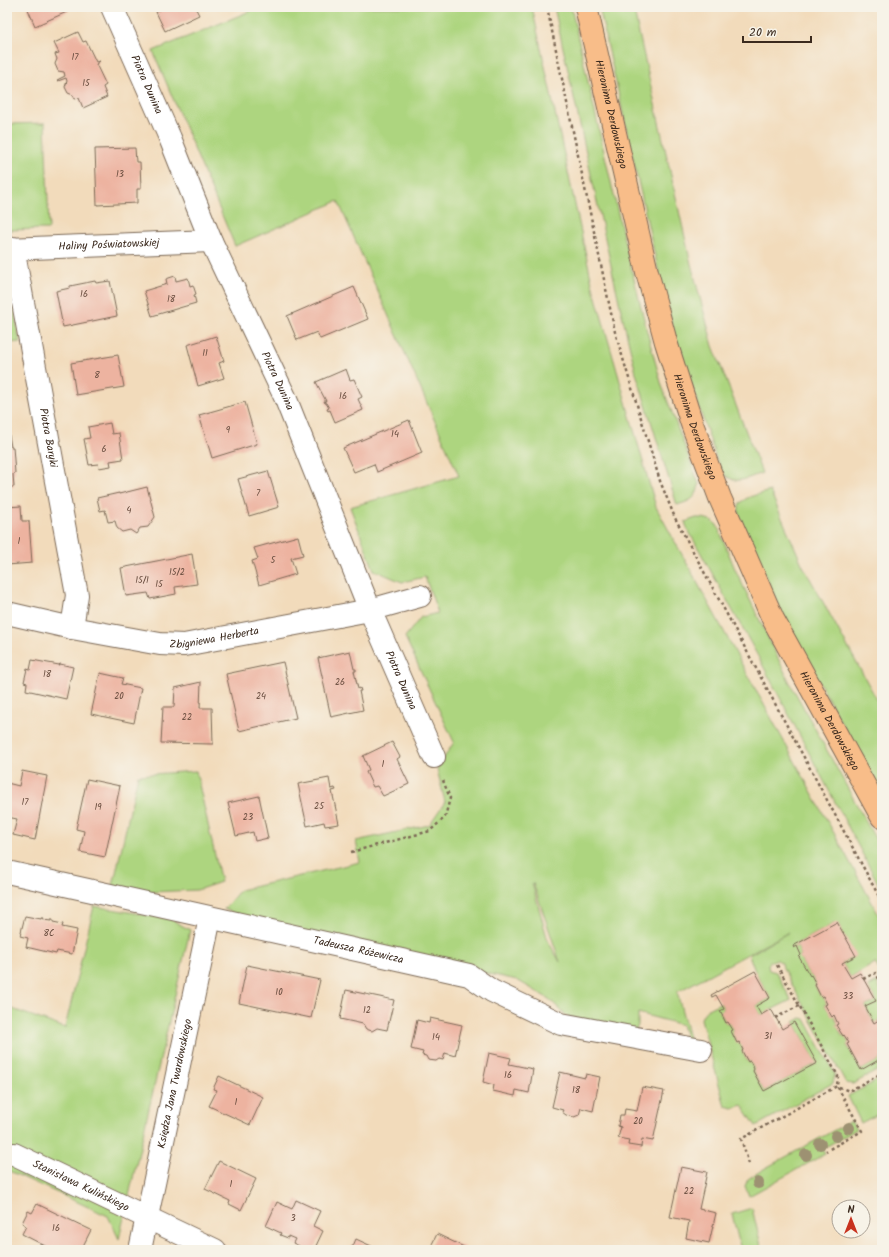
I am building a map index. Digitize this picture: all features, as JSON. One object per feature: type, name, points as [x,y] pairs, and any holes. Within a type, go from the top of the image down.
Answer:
[{"type":"main road","name":"Hieronima Derdowskiego","points":[[586,7],[647,272],[666,342],[692,424],[720,498],[773,619],[882,817]]},
{"type":"street","name":"Piotra Dunina","points":[[112,7],[170,138],[210,241],[285,397],[370,610],[434,757]]},
{"type":"street","name":"Haliny Poświatowskiej","points":[[10,248],[210,241]]},
{"type":"street","name":"Piotra Baryki","points":[[10,248],[77,595],[72,628]]},
{"type":"street","name":"Zbigniewa Herberta","points":[[7,613],[72,628],[160,644],[184,645],[370,610],[420,596]]},
{"type":"street","name":"Tadeusza Różewicza","points":[[7,872],[469,975],[492,991],[561,1024],[701,1050]]},
{"type":"street","name":"Księdza Jana Twardowskiego","points":[[140,1250],[210,918]]},
{"type":"street","name":"Stanisława Kulińskiego","points":[[14,1154],[215,1250]]},
{"type":"path","points":[[351,852],[430,831],[444,817],[450,798],[434,757]]},
{"type":"path","points":[[777,965],[838,1076],[837,1086],[862,1131],[826,1151]]},
{"type":"path","points":[[863,979],[876,972],[882,985]]},
{"type":"path","points":[[775,1018],[799,1006]]},
{"type":"path","points":[[837,1086],[849,1091],[882,1073]]},
{"type":"path","points":[[748,1164],[741,1139],[837,1086]]},
{"type":"green space","points":[[255,7],[532,7],[593,287],[656,507],[882,921],[882,975],[875,963],[851,978],[842,963],[855,956],[837,922],[793,946],[794,948],[797,946],[801,955],[799,957],[816,984],[815,985],[821,997],[823,996],[827,1004],[825,1005],[832,1016],[834,1015],[842,1036],[844,1035],[849,1043],[847,1045],[861,1070],[882,1058],[882,1068],[853,1084],[846,1083],[783,968],[782,963],[777,960],[770,962],[768,966],[769,970],[776,972],[791,1000],[761,1015],[756,1006],[770,998],[755,971],[749,955],[789,932],[677,992],[690,1042],[688,1044],[682,1025],[638,1013],[638,1025],[633,1037],[567,1016],[549,999],[517,980],[265,925],[224,909],[240,890],[360,862],[356,841],[429,825],[445,802],[437,769],[454,742],[405,637],[421,617],[438,613],[425,577],[402,582],[374,570],[350,507],[459,476],[338,201],[235,246],[153,51],[255,9]],"holes":[[[533,883],[560,962],[548,941]]]},
{"type":"green space","points":[[554,7],[571,7],[623,235],[650,343],[662,386],[699,484],[697,493],[692,499],[677,505],[636,373]]},
{"type":"green space","points":[[599,7],[633,7],[691,264],[713,346],[762,473],[745,479],[732,479],[721,472],[675,337],[657,265]]},
{"type":"green space","points":[[45,123],[49,229],[7,230],[7,124]]},
{"type":"green space","points":[[7,279],[9,282],[20,342],[7,343]]},
{"type":"green space","points":[[770,491],[802,564],[882,709],[882,798],[783,615],[739,517],[739,507],[742,501],[749,497]]},
{"type":"green space","points":[[696,518],[710,520],[717,525],[735,569],[789,681],[882,851],[882,891],[760,660],[687,528],[685,522]]},
{"type":"green space","points":[[196,771],[221,882],[197,890],[151,892],[113,886],[138,775]]},
{"type":"green space","points":[[94,906],[170,919],[190,930],[119,1239],[108,1216],[7,1170],[7,1007],[65,1028]]},
{"type":"green space","points":[[877,982],[882,992],[882,1018],[874,1023],[865,1006],[876,1001],[868,987]]},
{"type":"green space","points":[[720,1003],[724,1009],[720,1012],[726,1023],[728,1022],[733,1030],[731,1031],[737,1043],[739,1042],[748,1062],[750,1061],[754,1069],[753,1071],[764,1091],[817,1063],[794,1022],[801,1018],[805,1019],[835,1074],[833,1083],[756,1126],[742,1105],[733,1108],[725,1106],[701,1019],[706,1011]]},
{"type":"green space","points":[[882,1078],[882,1112],[861,1123],[848,1096]]},
{"type":"green space","points":[[851,1121],[857,1129],[822,1149],[825,1154],[749,1196],[745,1186],[748,1179]]},
{"type":"green space","points":[[752,1208],[762,1250],[741,1250],[732,1214]]},
{"type":"building","points":[[27,7],[68,7],[69,11],[35,26]]},
{"type":"building","points":[[158,7],[195,7],[199,15],[165,31],[156,12],[160,10]]},
{"type":"building","points":[[78,32],[83,42],[86,41],[96,62],[100,61],[96,64],[106,85],[103,87],[107,97],[83,108],[79,98],[75,99],[73,95],[68,93],[65,87],[67,81],[66,78],[57,80],[65,76],[64,72],[58,71],[55,64],[57,59],[55,54],[59,53],[54,43]]},
{"type":"building","points":[[135,148],[136,162],[140,162],[141,189],[137,189],[137,203],[97,205],[95,149]]},
{"type":"building","points":[[175,276],[176,281],[188,278],[190,286],[193,285],[196,294],[194,295],[196,303],[152,316],[144,291],[167,284],[166,279]]},
{"type":"building","points":[[95,281],[96,283],[110,281],[117,316],[63,327],[56,291],[70,288],[70,286]]},
{"type":"building","points":[[354,287],[368,319],[320,339],[317,332],[297,340],[287,316]]},
{"type":"building","points":[[216,336],[224,361],[219,363],[224,378],[198,386],[187,345]]},
{"type":"building","points":[[118,355],[124,387],[76,395],[71,363]]},
{"type":"building","points":[[346,369],[350,380],[354,379],[362,397],[358,399],[363,410],[335,422],[330,410],[328,411],[327,409],[329,408],[324,401],[326,401],[316,382]]},
{"type":"building","points":[[245,402],[257,444],[212,458],[199,415]]},
{"type":"building","points":[[409,420],[422,453],[377,472],[374,464],[354,472],[343,448]]},
{"type":"building","points":[[110,423],[112,434],[119,433],[123,459],[110,461],[111,466],[99,468],[98,464],[89,465],[84,439],[90,438],[88,427]]},
{"type":"building","points":[[7,435],[9,435],[11,447],[13,447],[15,473],[13,474],[14,487],[7,487]]},
{"type":"building","points":[[268,471],[279,507],[249,516],[238,479]]},
{"type":"building","points":[[147,487],[155,517],[148,527],[140,528],[136,534],[130,530],[122,532],[117,528],[115,521],[108,522],[105,510],[100,511],[97,498]]},
{"type":"building","points":[[21,506],[22,521],[29,521],[32,563],[7,565],[7,507]]},
{"type":"building","points":[[298,536],[303,555],[291,558],[296,574],[259,585],[252,561],[258,559],[254,548]]},
{"type":"building","points":[[192,554],[197,584],[175,587],[176,594],[150,599],[148,593],[126,596],[121,568]]},
{"type":"building","points":[[350,651],[354,669],[356,669],[356,671],[354,671],[358,689],[360,688],[361,691],[359,691],[363,710],[331,717],[318,658]]},
{"type":"building","points":[[32,660],[73,667],[66,699],[26,690],[27,683],[24,682],[27,669],[30,670]]},
{"type":"building","points":[[283,662],[296,718],[239,731],[226,674]]},
{"type":"building","points":[[100,673],[123,678],[121,684],[141,688],[134,723],[91,714]]},
{"type":"building","points":[[201,682],[200,708],[212,708],[213,744],[161,743],[163,707],[174,707],[175,688]]},
{"type":"building","points":[[392,742],[400,757],[397,759],[409,784],[383,796],[377,786],[373,787],[366,772],[369,770],[363,756]]},
{"type":"building","points":[[22,771],[47,776],[35,840],[13,835],[17,819],[7,817],[7,783],[19,786]]},
{"type":"building","points":[[329,778],[331,789],[335,788],[336,790],[332,791],[339,824],[325,826],[324,822],[307,826],[298,784]]},
{"type":"building","points":[[87,779],[120,786],[105,857],[80,852],[84,831],[76,829]]},
{"type":"building","points":[[259,796],[268,838],[255,841],[253,832],[236,836],[228,803]]},
{"type":"building","points":[[25,916],[41,919],[44,918],[43,920],[53,920],[53,922],[63,924],[62,927],[77,930],[72,954],[57,951],[56,954],[26,947],[28,938],[20,936]]},
{"type":"building","points":[[837,922],[856,956],[842,963],[851,978],[860,973],[876,1001],[865,1006],[874,1023],[882,1018],[882,1058],[861,1070],[847,1044],[849,1043],[836,1025],[838,1024],[834,1015],[832,1017],[825,1005],[827,1004],[823,996],[821,997],[815,985],[816,984],[799,957],[801,955],[797,946],[794,948],[793,946]]},
{"type":"building","points":[[247,965],[320,980],[311,1018],[239,1003]]},
{"type":"building","points":[[755,971],[770,998],[756,1006],[761,1015],[771,1009],[782,1029],[794,1022],[817,1063],[764,1091],[753,1071],[754,1069],[750,1061],[748,1062],[739,1042],[737,1043],[731,1031],[733,1030],[728,1022],[726,1023],[720,1011],[724,1009],[716,995],[712,997],[711,995]]},
{"type":"building","points":[[346,990],[394,1000],[387,1030],[377,1028],[372,1031],[366,1029],[363,1024],[340,1019]]},
{"type":"building","points":[[430,1018],[462,1025],[455,1056],[445,1053],[443,1060],[428,1060],[426,1056],[422,1055],[423,1052],[411,1049],[417,1020],[429,1023]]},
{"type":"building","points":[[489,1053],[511,1058],[509,1064],[533,1069],[529,1093],[516,1090],[515,1096],[493,1091],[494,1085],[483,1082]]},
{"type":"building","points":[[560,1072],[585,1078],[586,1074],[600,1077],[593,1111],[581,1108],[579,1115],[574,1117],[566,1115],[562,1112],[563,1110],[552,1107]]},
{"type":"building","points":[[219,1076],[263,1097],[250,1125],[209,1106],[217,1090],[213,1089]]},
{"type":"building","points":[[642,1087],[664,1091],[653,1141],[642,1139],[641,1147],[628,1145],[629,1140],[618,1138],[621,1127],[618,1126],[620,1115],[624,1115],[625,1109],[637,1111]]},
{"type":"building","points":[[219,1161],[256,1179],[241,1210],[229,1204],[230,1201],[205,1189]]},
{"type":"building","points":[[681,1167],[707,1172],[699,1209],[716,1213],[709,1243],[686,1238],[689,1221],[670,1217]]},
{"type":"building","points":[[296,1200],[320,1211],[313,1226],[323,1231],[314,1250],[307,1250],[293,1243],[295,1239],[280,1235],[281,1233],[266,1226],[277,1202],[292,1209]]},
{"type":"building","points":[[37,1204],[91,1230],[81,1250],[63,1250],[59,1248],[58,1250],[53,1250],[22,1234],[26,1226],[22,1223],[28,1211],[32,1213]]},
{"type":"building","points":[[437,1234],[464,1247],[463,1250],[429,1250]]},
{"type":"building","points":[[356,1239],[380,1250],[347,1250],[353,1246]]}]
